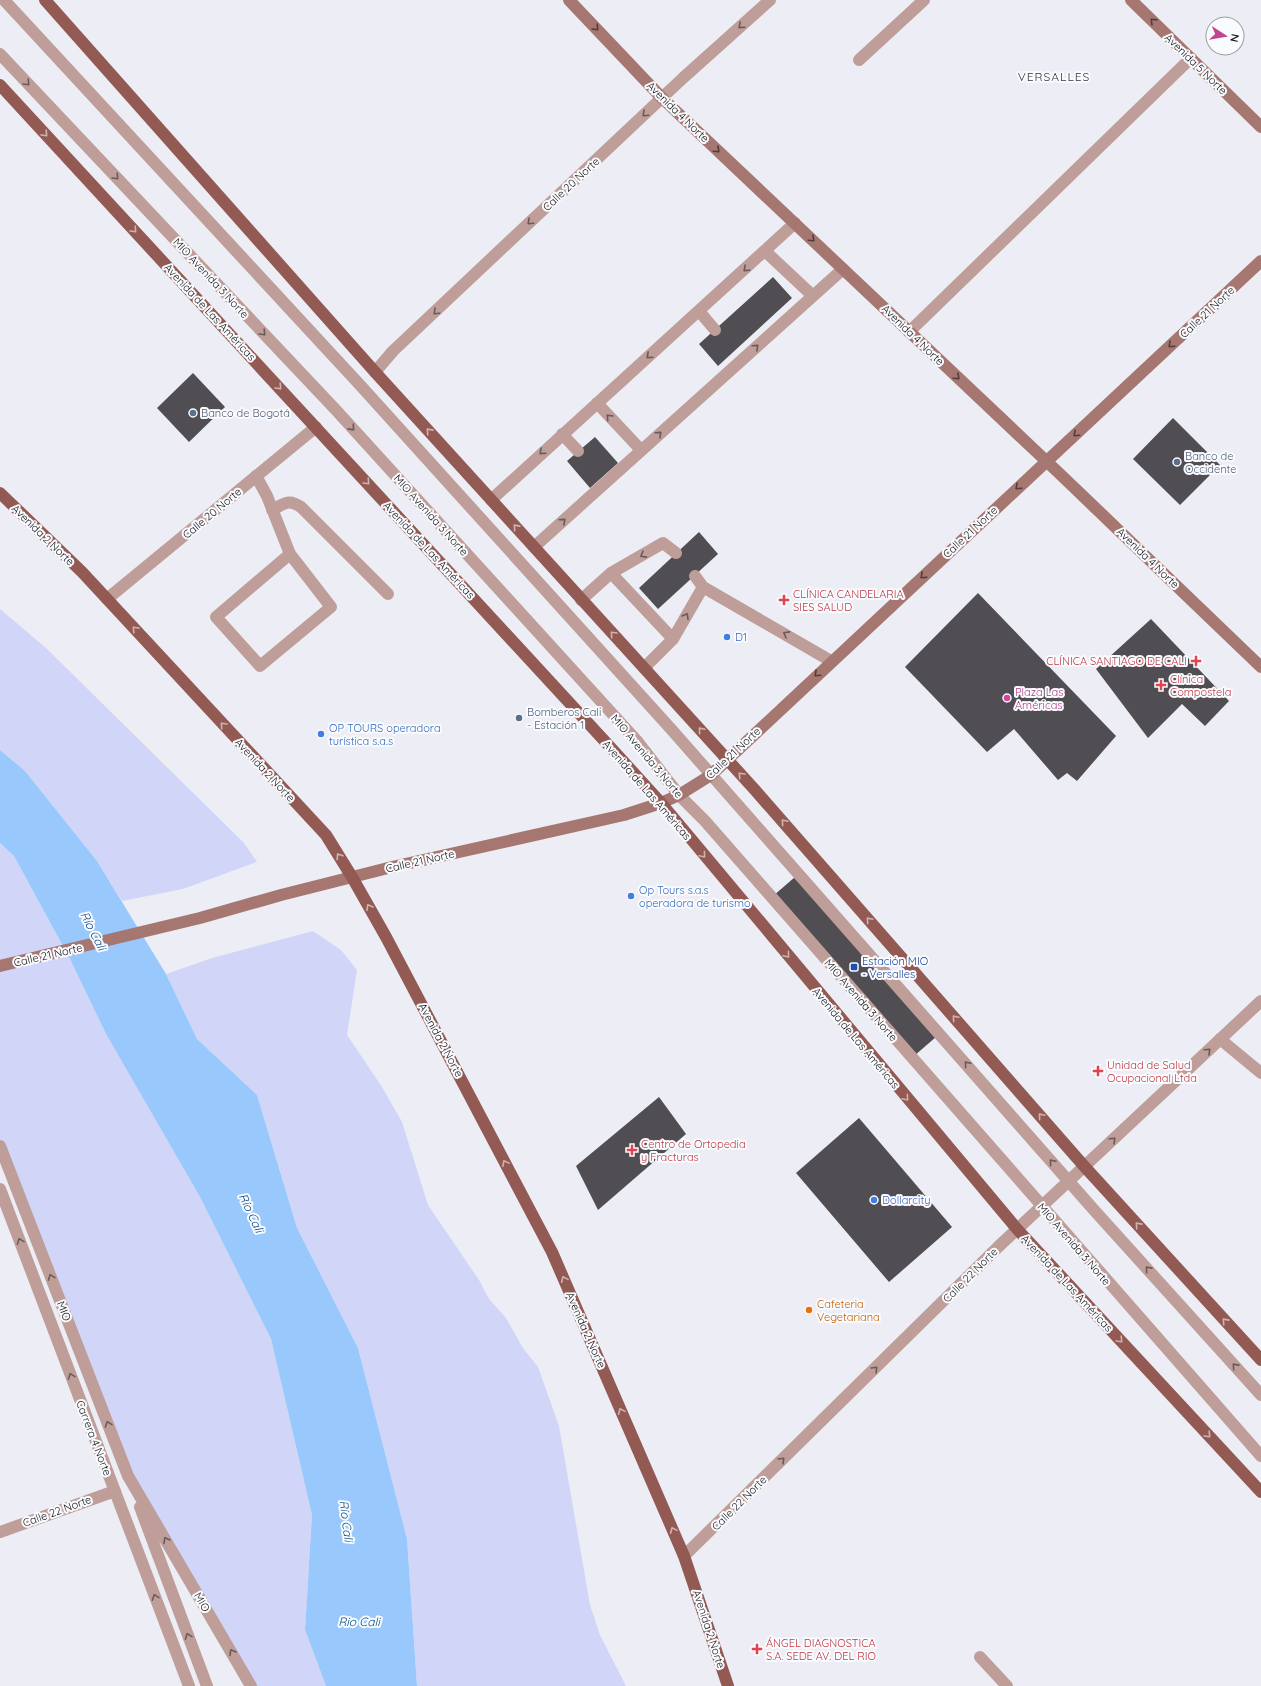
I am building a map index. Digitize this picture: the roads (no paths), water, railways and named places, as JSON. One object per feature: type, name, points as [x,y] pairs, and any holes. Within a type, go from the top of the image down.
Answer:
[{"type":"main road","points":[[45,0],[490,500],[755,790],[1084,1166],[1261,1360]]},
{"type":"main road","name":"Avenida 4 Norte","points":[[569,0],[662,98],[1046,461],[1261,667]]},
{"type":"main road","name":"Avenida 5 Norte","points":[[1131,0],[1261,127]]},
{"type":"main road","name":"Avenida de Las Américas","points":[[0,85],[661,803],[1017,1230],[1261,1492]]},
{"type":"main road","name":"Calle 21 Norte","points":[[3,965],[200,918],[352,877],[624,814],[661,803],[679,795],[711,775],[726,759],[1261,261]]},
{"type":"main road","name":"Avenida 2 Norte","points":[[0,493],[82,572],[326,836],[352,877],[386,937],[552,1252],[684,1556],[728,1686]]},
{"type":"street","points":[[4,0],[371,397],[661,717],[1069,1181],[1261,1395]]},
{"type":"street","name":"Calle 20 Norte","points":[[375,372],[394,352],[662,98],[770,0]]},
{"type":"street","points":[[859,60],[924,0]]},
{"type":"street","name":"MIO Avenida 3 Norte","points":[[0,54],[335,409],[637,741],[679,795],[716,833],[1261,1456]]},
{"type":"street","points":[[909,332],[1191,58]]},
{"type":"street","points":[[490,500],[795,223]]},
{"type":"street","points":[[765,251],[812,296]]},
{"type":"street","points":[[534,547],[605,479],[641,450],[738,355],[812,296],[843,269]]},
{"type":"street","points":[[699,311],[715,330]]},
{"type":"street","points":[[597,403],[641,450]]},
{"type":"street","name":"Calle 20 Norte","points":[[107,599],[316,427]]},
{"type":"street","points":[[562,434],[578,451]]},
{"type":"street","points":[[256,476],[267,496],[290,554],[331,607],[260,666],[216,617],[290,554]]},
{"type":"street","points":[[272,510],[288,502],[294,502],[301,507],[388,594]]},
{"type":"street","points":[[581,600],[611,573],[663,543],[676,553]]},
{"type":"street","points":[[611,573],[673,639]]},
{"type":"street","points":[[695,576],[703,588],[831,661]]},
{"type":"street","points":[[644,668],[673,639],[703,588]]},
{"type":"street","name":"Calle 22 Norte","points":[[684,1556],[1041,1206],[1261,1001]]},
{"type":"street","points":[[1220,1039],[1261,1073]]},
{"type":"street","name":"MIO","points":[[0,1146],[128,1476],[207,1686]]},
{"type":"street","name":"Carrera 4 Norte","points":[[0,1189],[189,1686]]},
{"type":"street","name":"MIO","points":[[128,1476],[251,1686]]},
{"type":"street","name":"Calle 22 Norte","points":[[0,1532],[115,1491]]},
{"type":"street","points":[[980,1657],[1007,1686]]},
{"type":"water","name":"Rio Cali","points":[[0,750],[25,771],[97,861],[166,974],[197,1039],[257,1095],[297,1228],[358,1348],[407,1539],[417,1686],[326,1686],[305,1630],[312,1515],[271,1339],[200,1197],[106,1034],[70,959],[14,856],[0,843]]},
{"type":"place","name":"Banco de Bogotá","points":[[193,413]]},
{"type":"place","name":"Banco de Occidente","points":[[1177,462]]},
{"type":"place","name":"CLÍNICA CANDELARIA SIES SALUD","points":[[784,600]]},
{"type":"place","name":"D1","points":[[727,637]]},
{"type":"place","name":"CLÍNICA SANTIAGO DE CALI","points":[[1196,661]]},
{"type":"place","name":"Clínica Compostela","points":[[1161,685]]},
{"type":"place","name":"Plaza Las Américas","points":[[1007,698]]},
{"type":"place","name":"Bomberos Cali - Estación 1","points":[[519,718]]},
{"type":"place","name":"OP TOURS operadora turística s.a.s","points":[[321,734]]},
{"type":"place","name":"Op Tours s.a.s operadora de turismo","points":[[631,896]]},
{"type":"place","name":"Estación MIO - Versalles","points":[[854,967]]},
{"type":"place","name":"Unidad de Salud Ocupacional Ltda","points":[[1098,1071]]},
{"type":"place","name":"Centro de Ortopedia y Fracturas","points":[[632,1150]]},
{"type":"place","name":"Dollarcity","points":[[874,1200]]},
{"type":"place","name":"Cafeteria Vegetariana","points":[[809,1310]]},
{"type":"place","name":"ÁNGEL DIAGNOSTICA S.A. SEDE AV. DEL RIO","points":[[757,1649]]},
{"type":"district","name":"VERSALLES","points":[[1054,77]]},
{"type":"water label","name":"Río Cali","points":[[93,931]]},
{"type":"water label","name":"Río Cali","points":[[251,1213]]},
{"type":"water label","name":"Río Cali","points":[[346,1521]]}]
